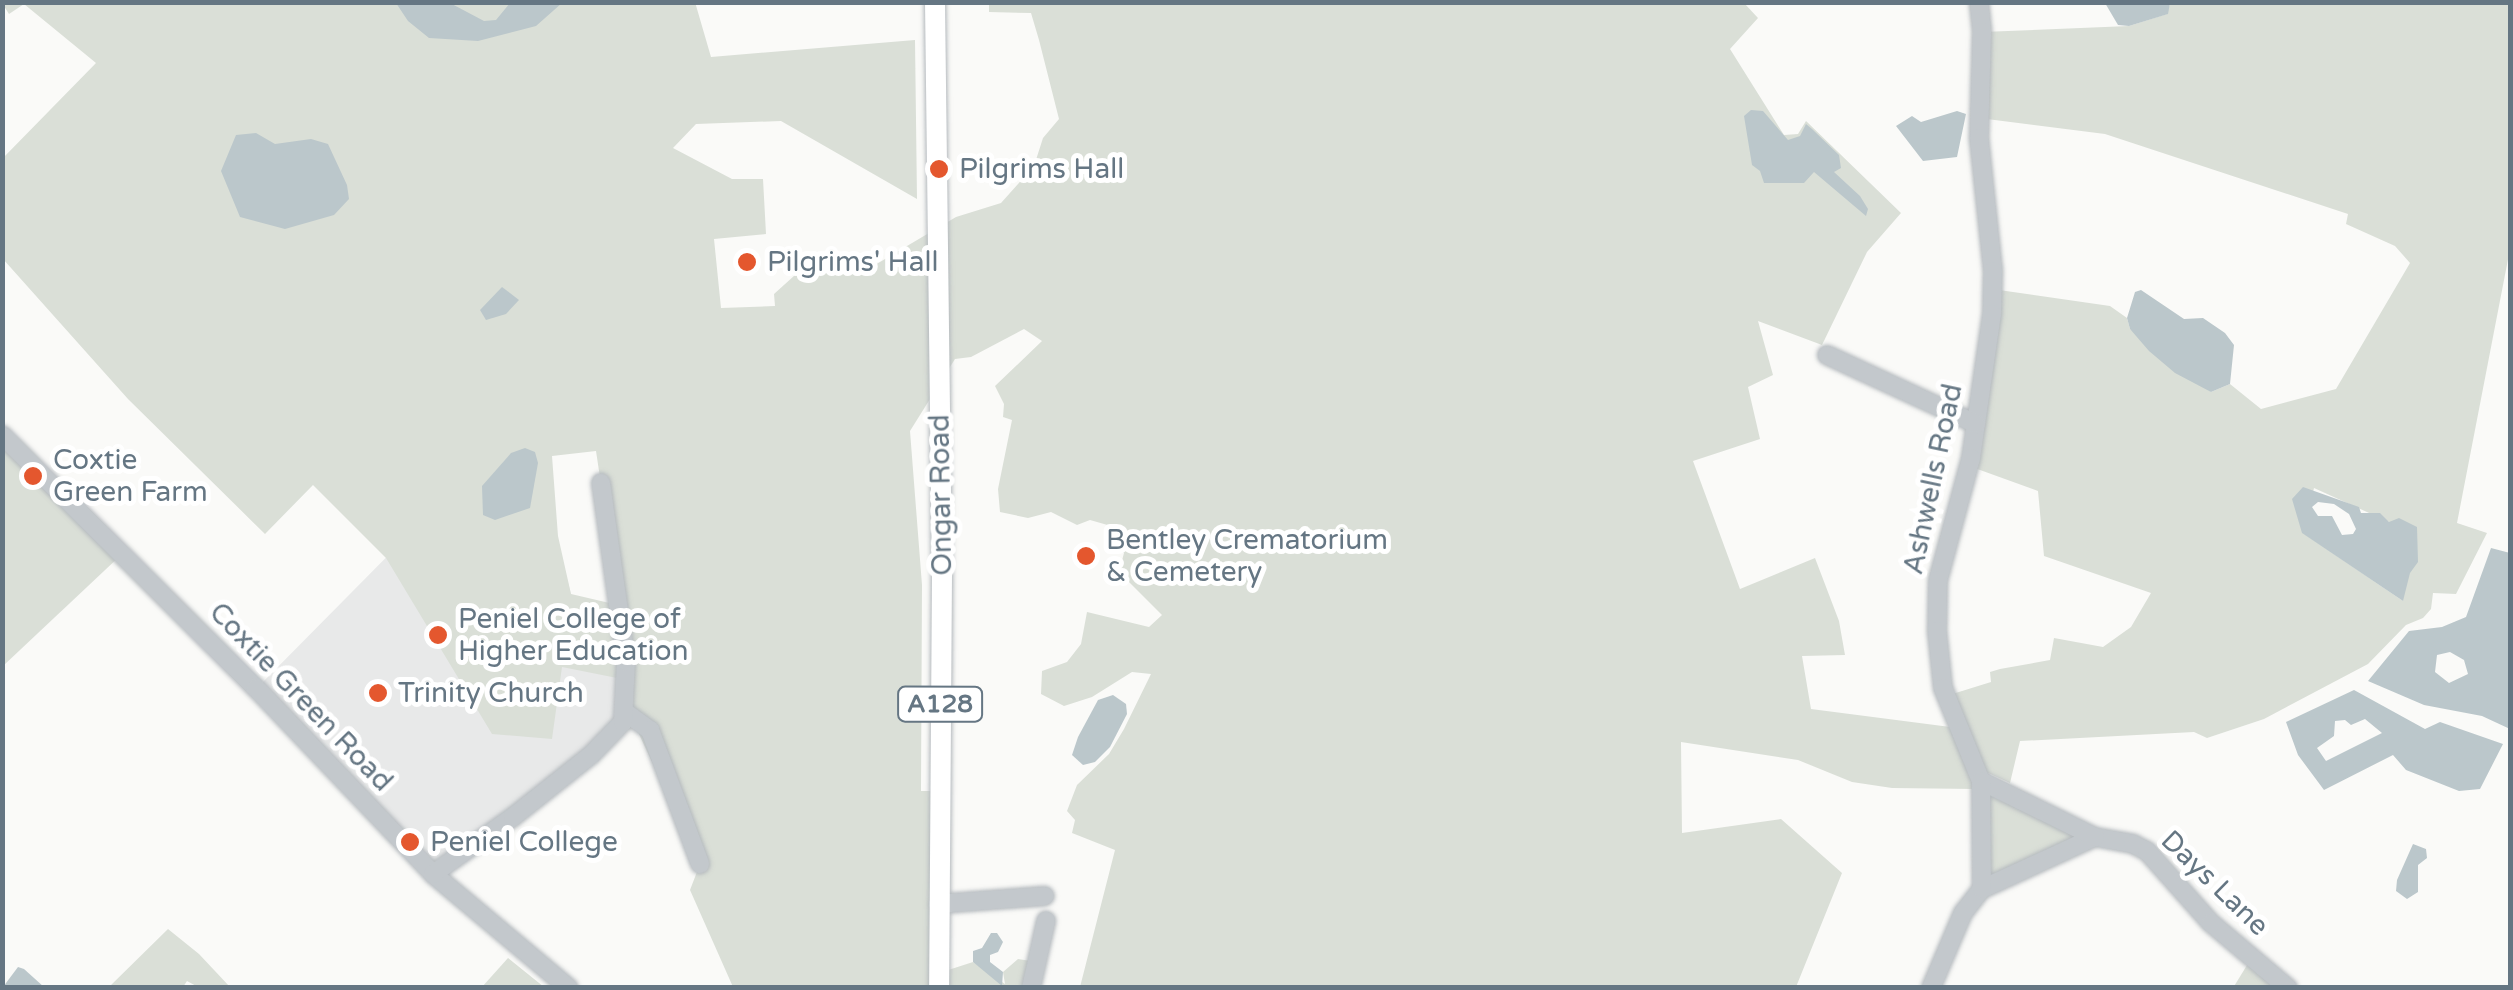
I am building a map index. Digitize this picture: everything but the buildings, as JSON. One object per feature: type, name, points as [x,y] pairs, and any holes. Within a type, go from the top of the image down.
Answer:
[{"type":"main road","name":"Ongar Road","points":[[934,2],[942,574],[939,988]]},
{"type":"street","name":"Ashwells Road","points":[[1979,2],[1981,178],[1993,271],[1992,314],[1976,424],[1938,580],[1936,631],[1943,688],[1980,781]]},
{"type":"street","points":[[1827,354],[1976,424]]},
{"type":"street","name":"Coxtie Green Road","points":[[2,435],[256,688],[433,874],[569,988]]},
{"type":"street","points":[[433,874],[591,754],[623,722],[626,660],[601,483]]},
{"type":"street","points":[[624,712],[650,730],[700,864]]},
{"type":"street","points":[[1980,781],[1982,889]]},
{"type":"street","name":"Days Lane","points":[[1980,781],[2095,837],[2118,840],[2146,851],[2211,923],[2288,988]]},
{"type":"street","points":[[1931,988],[1963,913],[1982,889],[2095,837]]},
{"type":"street","points":[[938,904],[1046,896]]},
{"type":"street","points":[[1032,988],[1046,921]]},
{"type":"shaded area","points":[[695,2],[711,57],[915,40],[917,199],[781,121],[696,124],[673,148],[732,179],[763,179],[766,234],[714,239],[721,308],[775,306],[774,294],[805,266],[858,275],[956,217],[1001,203],[1034,166],[1043,138],[1059,119],[1039,40],[1031,13],[989,12],[989,3],[1744,3],[1758,18],[1730,49],[1784,135],[1798,134],[1806,121],[1901,213],[1867,252],[1822,345],[1758,321],[1773,375],[1748,387],[1760,439],[1693,461],[1740,589],[1815,558],[1839,621],[1845,655],[1802,656],[1811,709],[1958,728],[1946,696],[1991,682],[1990,672],[2050,660],[2054,638],[2103,647],[2131,627],[2151,593],[2044,556],[2038,491],[1969,466],[1992,289],[2110,306],[2127,318],[2130,329],[2211,392],[2230,384],[2261,409],[2336,389],[2410,263],[2395,246],[2346,224],[2348,214],[2105,134],[1979,118],[1982,32],[2129,26],[2167,14],[2170,3],[2510,3],[2510,249],[2457,523],[2487,533],[2456,594],[2433,593],[2431,609],[2423,618],[2406,625],[2368,664],[2264,719],[2207,738],[2194,732],[2020,741],[2010,783],[1982,770],[1975,789],[1892,788],[1852,782],[1798,760],[1681,742],[1682,833],[1781,819],[1842,873],[1796,987],[1080,987],[1115,850],[1072,833],[1075,820],[1067,811],[1077,785],[1109,754],[1151,674],[1132,672],[1092,697],[1064,706],[1041,694],[1042,671],[1067,662],[1081,644],[1087,612],[1149,627],[1162,615],[1119,572],[1124,553],[1107,546],[1111,526],[1090,520],[1077,525],[1051,512],[1028,518],[1000,512],[998,489],[1012,420],[1003,417],[1004,404],[995,386],[1042,341],[1024,329],[971,357],[955,359],[910,431],[922,585],[921,791],[940,791],[939,973],[973,962],[1005,984],[1003,972],[1018,959],[1037,962],[1032,987],[733,987],[690,890],[700,864],[638,732],[615,708],[617,678],[562,667],[552,739],[492,734],[386,558],[313,485],[265,534],[128,399],[3,259],[3,158],[96,63],[24,4],[9,14],[2,3]],"holes":[[[596,451],[619,604],[618,605],[571,594],[558,536],[552,456]],[[2314,488],[2389,522],[2403,601],[2303,533]]]},
{"type":"shaded area","points":[[2105,2],[2170,3],[2168,14],[2129,26],[2118,25]]},
{"type":"shaded area","points":[[396,3],[450,3],[484,21],[496,20],[510,3],[562,3],[536,26],[478,41],[429,38],[408,21]]},
{"type":"shaded area","points":[[1751,110],[1763,111],[1788,140],[1800,136],[1806,124],[1812,129],[1839,155],[1841,168],[1834,172],[1860,196],[1868,209],[1866,216],[1814,172],[1804,183],[1764,183],[1760,171],[1752,165],[1744,116]]},
{"type":"shaded area","points":[[1957,111],[1966,114],[1957,157],[1923,161],[1896,126],[1912,116],[1921,122]]},
{"type":"shaded area","points":[[256,133],[275,144],[311,139],[328,144],[347,185],[349,199],[334,215],[285,229],[240,217],[221,171],[236,135]]},
{"type":"shaded area","points":[[502,287],[519,300],[506,314],[486,320],[480,310]]},
{"type":"shaded area","points":[[2141,290],[2184,319],[2203,318],[2225,333],[2234,345],[2230,384],[2211,392],[2175,373],[2149,351],[2130,329],[2127,318],[2135,292]]},
{"type":"shaded area","name":"Peniel College of Higher Education","points":[[524,418],[571,594],[617,678],[614,717],[608,733],[517,810],[433,862],[259,686]]},
{"type":"shaded area","points":[[2,435],[121,555],[3,666],[2,666]]},
{"type":"shaded area","points":[[525,448],[535,452],[538,463],[530,508],[495,520],[483,515],[482,486],[511,453]]},
{"type":"shaded area","points":[[2303,487],[2359,507],[2361,513],[2380,513],[2389,522],[2399,518],[2417,527],[2418,562],[2410,573],[2403,601],[2302,533],[2292,499]],"holes":[[[2318,502],[2334,504],[2349,514],[2356,529],[2353,534],[2342,535],[2332,516],[2318,516],[2312,507]]]},
{"type":"shaded area","points":[[2491,548],[2510,553],[2510,729],[2482,716],[2424,705],[2368,681],[2409,631],[2442,627],[2466,617]],"holes":[[[2450,652],[2464,660],[2468,674],[2449,683],[2435,672],[2437,655]]]},
{"type":"shaded area","points":[[2354,690],[2425,729],[2440,722],[2503,744],[2480,789],[2459,791],[2406,770],[2393,755],[2324,790],[2298,755],[2286,722]],"holes":[[[2365,719],[2382,733],[2326,761],[2317,748],[2334,736],[2335,721],[2345,720],[2351,725]]]},
{"type":"shaded area","points":[[1113,695],[1126,704],[1127,714],[1110,747],[1095,762],[1083,765],[1072,755],[1078,737],[1098,700]]},
{"type":"shaded area","points":[[1981,781],[2095,837],[1982,889]]},
{"type":"shaded area","points":[[2413,844],[2426,849],[2427,858],[2418,865],[2418,892],[2407,899],[2396,891],[2397,880]]},
{"type":"shaded area","points":[[168,929],[230,987],[198,987],[187,981],[183,987],[109,987]]},
{"type":"shaded area","points":[[991,933],[997,933],[1003,942],[998,952],[990,955],[990,962],[1003,972],[1002,986],[973,962],[973,951],[982,948]]},
{"type":"shaded area","points":[[2252,957],[2288,988],[2233,988]]},
{"type":"shaded area","points":[[508,958],[544,987],[482,987]]},
{"type":"shaded area","points":[[18,967],[24,969],[44,987],[3,987]]},
{"type":"place","name":"Pilgrims Hall","points":[[939,169]]},
{"type":"place","name":"Pilgrims' Hall","points":[[747,262]]},
{"type":"place","name":"Coxtie Green Farm","points":[[33,476]]},
{"type":"place","name":"Bentley Crematorium & Cemetery","points":[[1086,556]]},
{"type":"place","name":"Peniel College of Higher Education","points":[[438,635]]},
{"type":"place","name":"Trinity Church","points":[[378,693]]},
{"type":"place","name":"Peniel College","points":[[410,842]]}]
